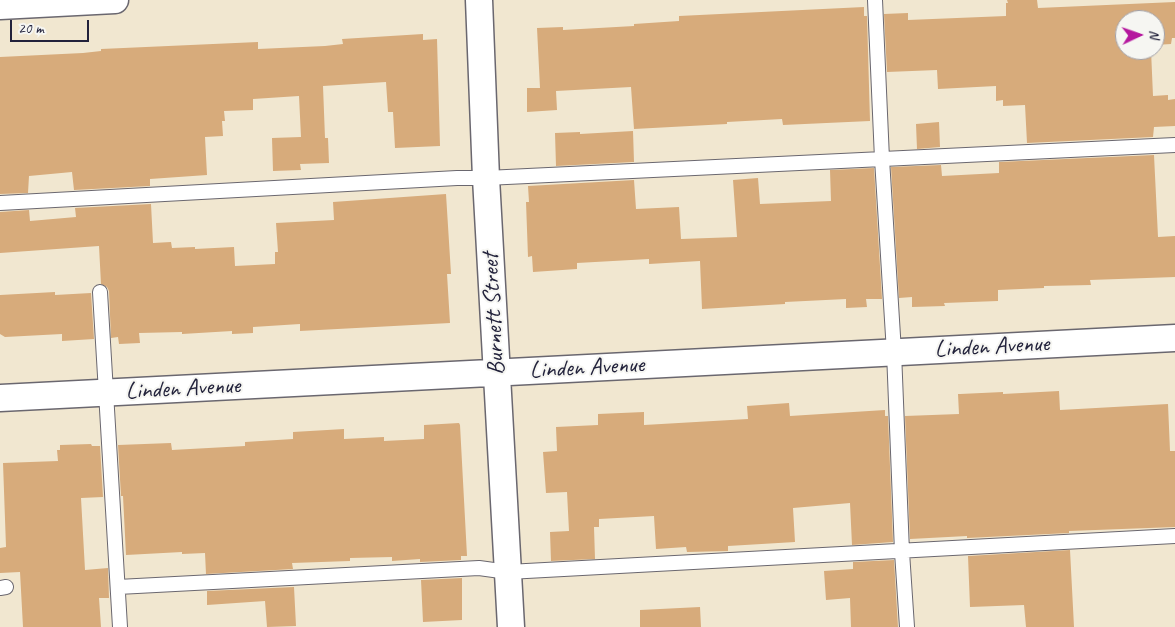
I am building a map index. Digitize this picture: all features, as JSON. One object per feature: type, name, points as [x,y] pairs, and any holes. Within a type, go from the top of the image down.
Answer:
[{"type":"street","points":[[0,6],[115,0]]},
{"type":"street","name":"Burnett Street","points":[[478,0],[511,627]]},
{"type":"street","name":"Linden Avenue","points":[[0,398],[1175,338]]},
{"type":"lane","points":[[875,0],[907,627]]},
{"type":"lane","points":[[0,203],[458,178],[1175,145]]},
{"type":"lane","points":[[100,292],[120,627]]},
{"type":"lane","points":[[118,587],[479,568],[508,572],[1175,536]]},
{"type":"building","points":[[1007,0],[1037,0],[1038,8],[1175,2],[1175,38],[1172,38],[1171,44],[1165,44],[1165,10],[1115,10],[1115,60],[1151,60],[1153,96],[1168,95],[1168,100],[1175,99],[1175,126],[1154,127],[1153,137],[1027,143],[1025,105],[1003,106],[1003,100],[996,101],[996,86],[938,89],[937,70],[887,72],[884,14],[908,13],[908,20],[1006,16],[1006,3],[1008,3]]},
{"type":"building","points":[[864,7],[864,16],[867,16],[870,121],[783,125],[782,119],[634,129],[631,87],[556,91],[557,110],[527,112],[527,88],[540,88],[537,28],[563,27],[563,30],[634,26],[634,24],[679,21],[679,16]]},
{"type":"building","points":[[423,34],[423,40],[437,39],[440,146],[395,148],[393,112],[388,112],[386,82],[323,86],[325,138],[328,138],[329,163],[300,164],[301,170],[273,171],[272,138],[301,137],[299,96],[253,99],[253,110],[224,111],[225,121],[222,121],[223,136],[205,137],[207,175],[150,179],[150,186],[74,190],[72,172],[29,176],[28,193],[0,194],[0,57],[83,53],[101,51],[101,49],[258,42],[258,49],[325,46],[343,44],[342,39]]},
{"type":"building","points":[[939,122],[940,147],[917,149],[916,124]]},
{"type":"building","points":[[633,131],[634,162],[556,166],[555,133],[580,132],[580,134]]},
{"type":"building","points":[[1154,155],[1158,237],[1175,236],[1175,277],[1090,280],[1091,285],[1044,286],[1044,288],[998,290],[998,301],[944,303],[945,306],[912,307],[912,297],[899,298],[891,167],[941,165],[942,176],[999,173],[999,162]]},
{"type":"building","points":[[874,168],[882,299],[866,299],[867,307],[846,308],[846,299],[702,309],[700,261],[649,264],[649,259],[577,263],[577,269],[533,272],[532,256],[528,257],[526,202],[529,202],[528,186],[634,180],[636,209],[679,207],[681,239],[737,237],[733,180],[758,178],[760,204],[831,201],[830,170]]},
{"type":"building","points":[[446,194],[451,274],[447,274],[450,323],[300,331],[300,324],[253,327],[253,333],[232,334],[232,331],[182,334],[182,332],[139,333],[140,343],[119,344],[118,337],[111,338],[109,291],[107,287],[101,284],[99,246],[0,253],[0,212],[29,210],[30,221],[76,217],[75,208],[151,204],[153,243],[171,242],[172,248],[234,247],[235,266],[275,264],[275,252],[278,252],[276,223],[334,220],[333,202]]},
{"type":"building","points":[[55,292],[55,295],[91,293],[94,339],[62,341],[62,334],[5,337],[0,334],[0,295]]},
{"type":"building","points":[[1059,391],[1060,410],[1168,404],[1170,451],[1175,451],[1175,527],[1069,531],[1069,533],[967,538],[967,536],[910,539],[905,416],[959,414],[958,394]]},
{"type":"building","points":[[789,403],[790,416],[885,410],[885,416],[888,416],[893,542],[852,545],[850,503],[793,508],[795,542],[728,546],[728,551],[687,552],[686,547],[656,549],[654,516],[599,519],[599,527],[594,527],[595,559],[551,561],[550,532],[569,531],[567,492],[546,493],[543,452],[557,451],[556,427],[598,425],[598,414],[644,412],[644,425],[748,419],[747,406]]},
{"type":"building","points":[[459,423],[467,556],[461,556],[461,560],[420,562],[420,559],[392,561],[392,557],[350,558],[350,561],[292,563],[293,569],[206,574],[205,553],[182,554],[182,552],[126,555],[118,445],[171,443],[172,450],[245,446],[245,442],[293,439],[293,432],[344,429],[344,439],[384,437],[384,441],[424,439],[424,425]]},
{"type":"building","points":[[91,444],[92,446],[100,446],[103,497],[81,498],[85,570],[108,568],[109,598],[99,598],[101,627],[23,627],[20,572],[0,573],[0,548],[6,547],[3,463],[58,461],[57,450],[60,450],[60,445]]},
{"type":"building","points":[[1070,550],[1074,627],[1026,627],[1024,605],[970,607],[968,556]]},
{"type":"building","points":[[894,560],[898,627],[851,627],[850,598],[826,600],[824,571],[853,569],[853,562]]},
{"type":"building","points":[[462,578],[462,620],[423,622],[421,580]]},
{"type":"building","points":[[294,587],[296,626],[267,627],[265,601],[207,605],[207,591]]},
{"type":"building","points":[[700,607],[701,627],[640,627],[640,610]]}]
